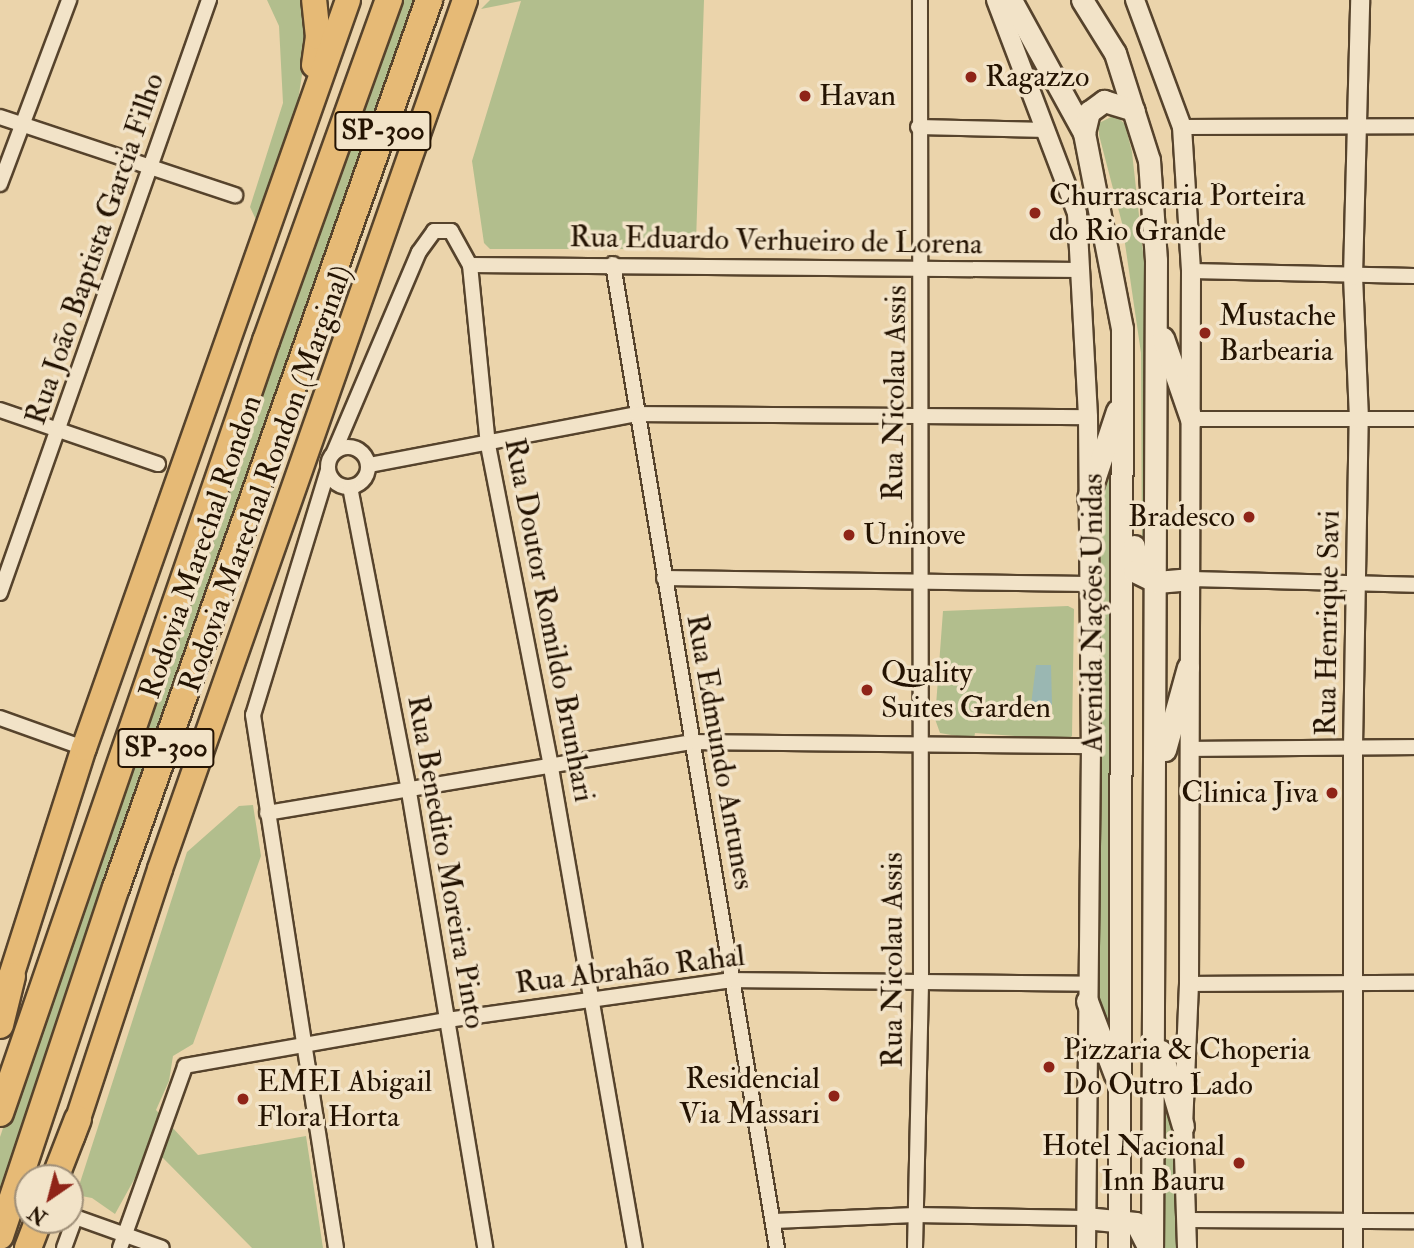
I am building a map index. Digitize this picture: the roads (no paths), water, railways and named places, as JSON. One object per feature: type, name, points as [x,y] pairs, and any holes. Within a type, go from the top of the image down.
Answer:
[{"type":"highway","points":[[303,132],[318,37],[314,0]]},
{"type":"highway","points":[[0,1010],[84,748],[348,0]]},
{"type":"highway","name":"Rodovia Marechal Rondon","points":[[0,1113],[266,341],[389,0]]},
{"type":"highway","name":"Rodovia Marechal Rondon","points":[[0,1236],[116,888],[429,0]]},
{"type":"highway","name":"Rodovia Marechal Rondon (Marginal)","points":[[64,1164],[465,0]]},
{"type":"highway","points":[[445,53],[481,0]]},
{"type":"highway","points":[[0,1025],[12,976]]},
{"type":"highway","points":[[60,1164],[78,1119]]},
{"type":"main road","name":"Avenida Nações Unidas","points":[[1011,0],[1084,133],[1122,329],[1124,485],[1119,1248]]},
{"type":"main road","name":"Avenida Nações Unidas","points":[[1082,0],[1115,53],[1149,160],[1159,326],[1158,776],[1151,1248]]},
{"type":"main road","points":[[1084,133],[1089,112],[1104,101],[1134,110]]},
{"type":"main road","points":[[1159,326],[1191,419]]},
{"type":"main road","points":[[1088,498],[1122,396]]},
{"type":"main road","points":[[1124,485],[1135,496],[1134,571],[1157,582],[1191,579]]},
{"type":"main road","points":[[1158,776],[1188,667]]},
{"type":"main road","points":[[1087,993],[1120,1088]]},
{"type":"main road","points":[[1154,1030],[1183,1126]]},
{"type":"main road","points":[[1085,1218],[1118,1219],[1136,1223],[1151,1248]]},
{"type":"street","points":[[0,184],[69,0]]},
{"type":"street","name":"Rua João Baptista Garcia Filho","points":[[0,593],[209,0]]},
{"type":"street","name":"Rua Nicolau Assis","points":[[915,1248],[921,980],[918,583],[923,271],[918,127],[920,0]]},
{"type":"street","name":"Avenida Nações Unidas","points":[[996,0],[1077,213],[1088,417],[1091,746],[1086,1248]]},
{"type":"street","points":[[1135,0],[1182,128],[1191,271],[1189,984],[1183,1126],[1187,1248]]},
{"type":"street","name":"Rua Henrique Savi","points":[[1353,1248],[1353,747],[1359,419],[1353,276],[1359,126],[1360,0]]},
{"type":"street","points":[[0,117],[235,195]]},
{"type":"street","points":[[1182,128],[1414,126]]},
{"type":"street","points":[[918,127],[1047,130]]},
{"type":"street","name":"Rua Doutor Romildo Brunhari","points":[[334,452],[406,278],[434,231],[452,231],[470,265],[488,445],[550,762],[635,1248]]},
{"type":"street","name":"Rua Eduardo Verhueiro de Lorena","points":[[470,265],[613,264],[923,271],[1081,271]]},
{"type":"street","name":"Rua Edmundo Antunes","points":[[613,264],[777,1248]]},
{"type":"street","points":[[1191,271],[1414,276]]},
{"type":"street","points":[[0,411],[158,464]]},
{"type":"street","points":[[369,465],[488,445],[637,414],[1088,417]]},
{"type":"street","points":[[1191,419],[1414,419]]},
{"type":"street","points":[[318,507],[346,486],[365,480],[369,465],[365,454],[353,446],[347,424]]},
{"type":"street","points":[[336,1248],[307,1045],[253,715],[334,452],[353,446]]},
{"type":"street","points":[[328,470],[346,486]]},
{"type":"street","name":"Rua Benedito Moreira Pinto","points":[[346,486],[408,786],[485,1248]]},
{"type":"street","points":[[664,578],[1088,584]]},
{"type":"street","points":[[1191,579],[1414,585]]},
{"type":"street","points":[[0,718],[84,748]]},
{"type":"street","points":[[267,813],[550,762],[693,742],[920,742],[1091,746]]},
{"type":"street","points":[[1189,749],[1414,747]]},
{"type":"street","name":"Rua Abrahão Rahal","points":[[123,1241],[185,1066],[447,1020],[732,980],[921,980],[1087,993]]},
{"type":"street","points":[[1189,984],[1354,986],[1414,983]]},
{"type":"street","points":[[774,1221],[915,1216],[1085,1218]]},
{"type":"street","points":[[64,1248],[75,1217],[123,1241],[162,1248]]},
{"type":"street","points":[[1187,1220],[1414,1221]]},
{"type":"water","points":[[1036,665],[1051,665],[1052,705],[1031,705]]},
{"type":"place","name":"Ragazzo","points":[[971,77]]},
{"type":"place","name":"Havan","points":[[805,96]]},
{"type":"place","name":"Churrascaria Porteira do Rio Grande","points":[[1035,213]]},
{"type":"place","name":"Mustache Barbearia","points":[[1205,333]]},
{"type":"place","name":"Bradesco","points":[[1249,517]]},
{"type":"place","name":"Uninove","points":[[849,535]]},
{"type":"place","name":"Quality Suites Garden","points":[[867,690]]},
{"type":"place","name":"Clinica Jiva","points":[[1332,793]]},
{"type":"place","name":"Pizzaria & Choperia Do Outro Lado","points":[[1049,1067]]},
{"type":"place","name":"Residencial Via Massari","points":[[834,1096]]},
{"type":"place","name":"EMEI Abigail Flora Horta","points":[[243,1099]]},
{"type":"place","name":"Hotel Nacional Inn Bauru","points":[[1239,1163]]}]
